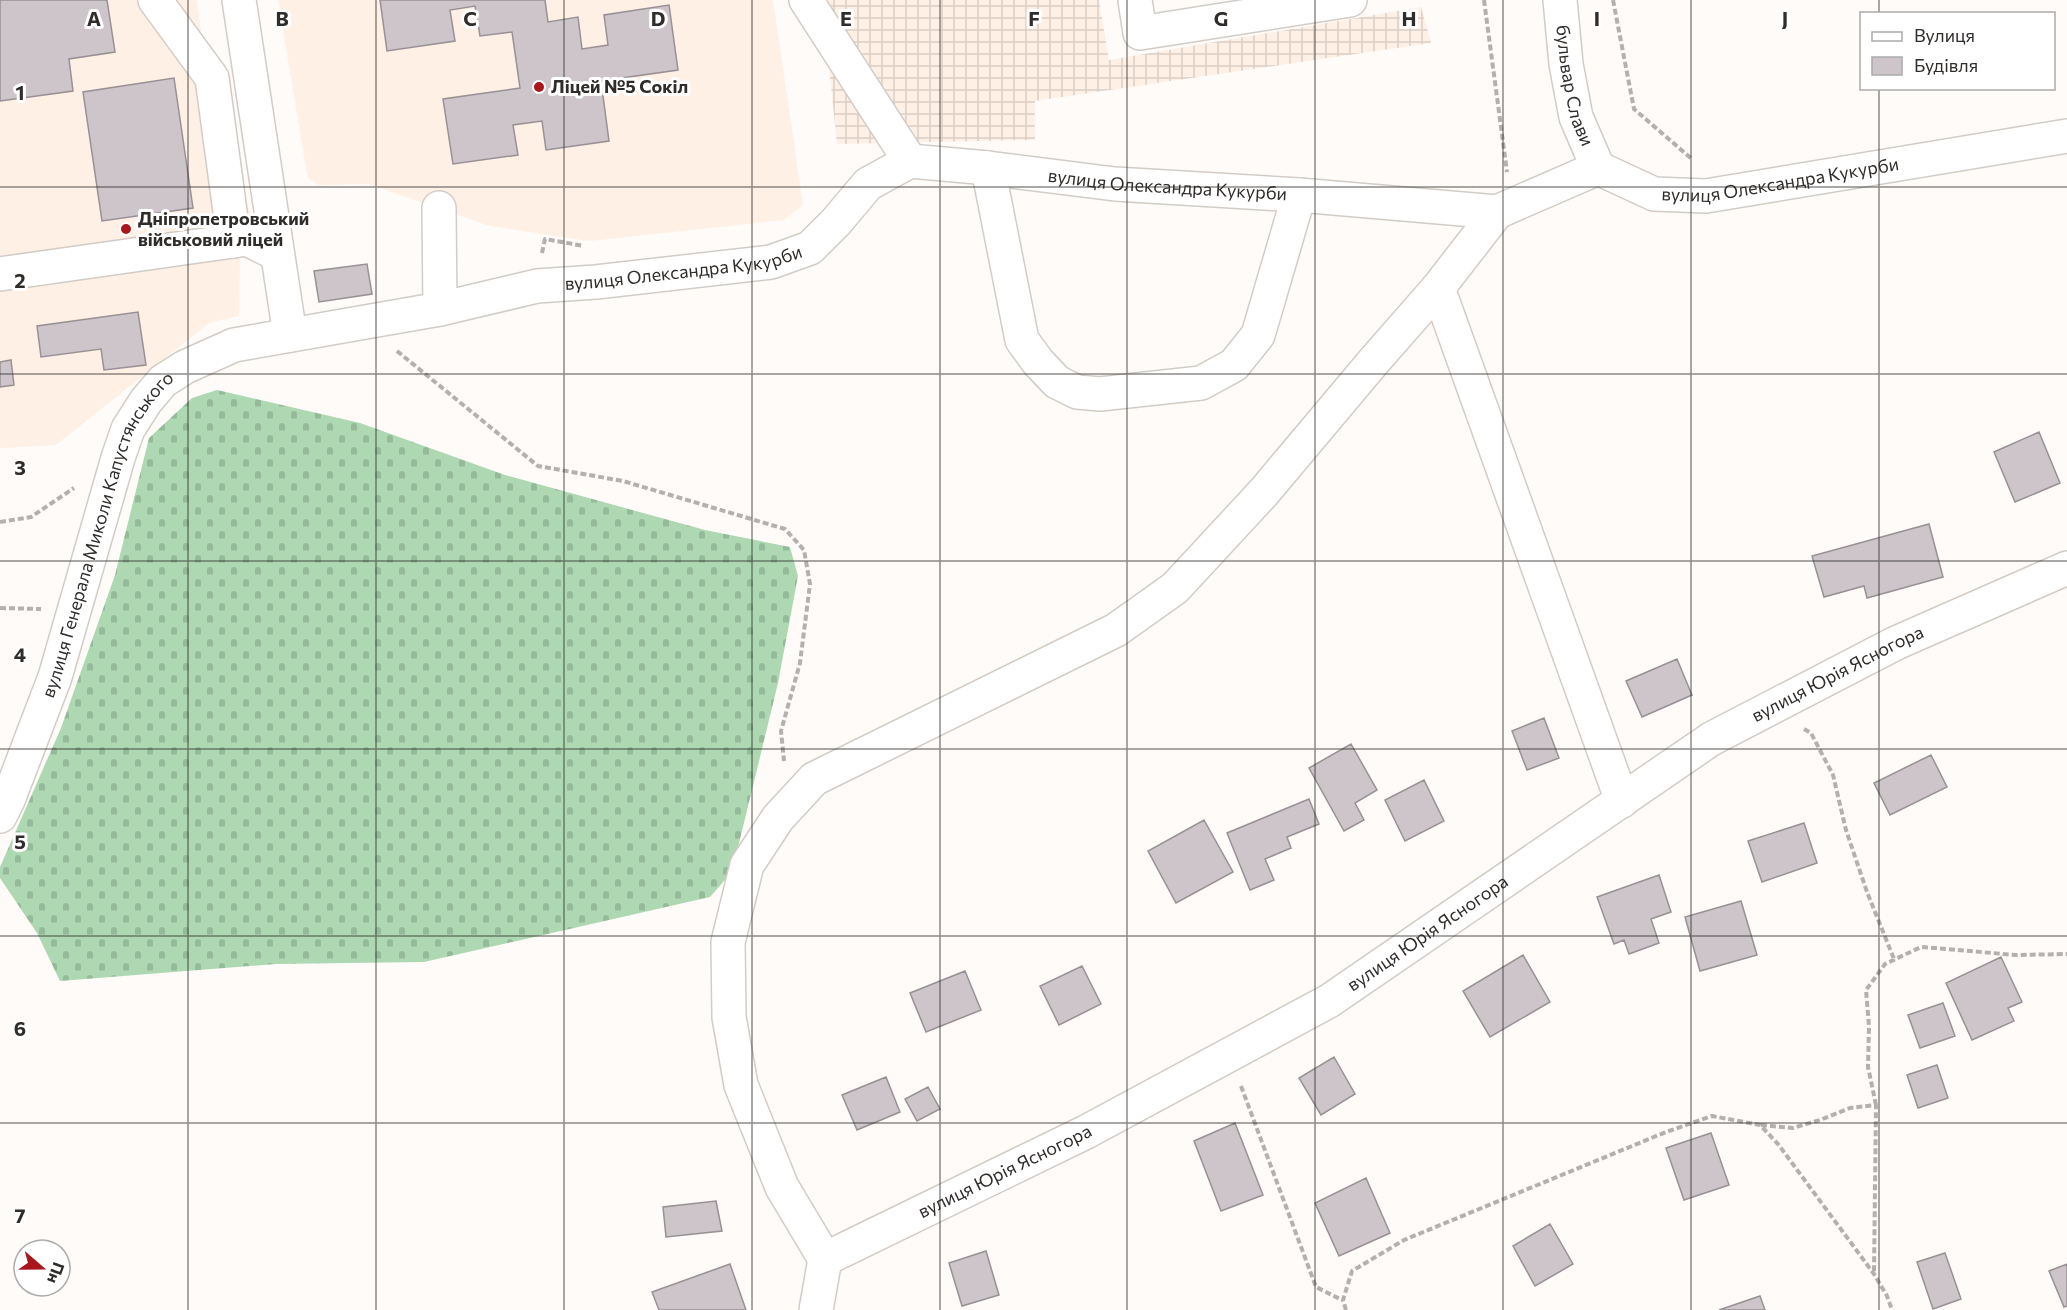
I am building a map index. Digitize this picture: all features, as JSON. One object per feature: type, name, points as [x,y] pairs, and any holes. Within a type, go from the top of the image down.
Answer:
[{"type":"street","points":[[155,0],[212,78],[234,241]]},
{"type":"street","points":[[239,0],[255,92],[290,335]]},
{"type":"street","points":[[806,0],[910,161]]},
{"type":"street","points":[[1135,0],[1140,33],[1350,0]]},
{"type":"street","name":"бульвар Слави","points":[[1560,0],[1566,63],[1576,117],[1598,168]]},
{"type":"street","name":"вулиця Олександра Кукурби","points":[[290,335],[440,309],[537,286],[596,282],[771,262],[810,248],[836,222],[867,184],[910,161],[1115,184],[1504,209],[1598,168],[1654,194],[1706,196],[2067,136]]},
{"type":"street","points":[[988,168],[1022,340],[1057,382],[1077,392],[1100,394],[1201,383],[1234,365],[1258,335],[1299,195]]},
{"type":"street","points":[[439,208],[440,309]]},
{"type":"street","points":[[816,1310],[825,1258],[782,1187],[757,1126],[741,1085],[729,1017],[728,942],[747,865],[778,818],[814,779],[1116,630],[1175,588],[1263,492],[1504,209]]},
{"type":"street","points":[[0,274],[247,239],[277,254]]},
{"type":"street","points":[[1438,288],[1622,801]]},
{"type":"street","name":"вулиця Генерала Миколи Капустянського","points":[[0,816],[55,677],[128,429],[146,401],[163,381],[185,367],[234,345],[290,335]]},
{"type":"street","name":"вулиця Юрія Ясногора","points":[[825,1258],[1086,1132],[1329,1001],[1711,739],[1896,643],[2067,568]]},
{"type":"path","points":[[1484,0],[1504,209]]},
{"type":"path","points":[[1613,0],[1634,110],[1694,162]]},
{"type":"path","points":[[537,286],[546,239],[588,246]]},
{"type":"path","points":[[362,323],[538,466],[623,481],[734,513],[784,529],[804,550],[810,584],[800,663],[781,731],[789,806]]},
{"type":"path","points":[[0,522],[31,517],[118,458]]},
{"type":"path","points":[[1765,711],[1811,733],[1833,774],[1846,830],[1867,892],[1894,959]]},
{"type":"path","points":[[1874,1274],[1876,1105],[1868,1067],[1869,1026],[1866,990],[1885,964],[1920,947],[2016,955],[2067,954]]},
{"type":"path","points":[[1229,1054],[1316,1287],[1342,1300]]},
{"type":"path","points":[[1346,1310],[1342,1300],[1352,1271],[1404,1240],[1693,1122],[1712,1116],[1760,1125],[1793,1128],[1850,1108],[1876,1105]]},
{"type":"path","points":[[1760,1125],[1778,1144],[1874,1274],[1892,1310]]},
{"type":"shaded area","name":"Дніпропетровський військовий ліцей","points":[[0,0],[197,0],[201,32],[224,67],[245,203],[255,218],[240,256],[239,316],[209,323],[56,445],[0,448]]},
{"type":"shaded area","name":"Ліцей №5 Сокіл","points":[[278,0],[773,0],[803,205],[784,220],[589,241],[490,226],[368,184],[319,185],[308,178],[307,174]]},
{"type":"shaded area","points":[[822,0],[1099,0],[1109,60],[1421,7],[1431,43],[1035,101],[1035,140],[837,144]]},
{"type":"green space","points":[[217,390],[360,423],[505,475],[705,530],[790,547],[798,576],[778,683],[732,872],[710,897],[424,962],[276,964],[60,981],[37,933],[0,878],[0,867],[61,728],[115,575],[149,438],[192,398]]},
{"type":"building","points":[[0,0],[107,0],[115,52],[69,59],[73,91],[0,101]]},
{"type":"building","points":[[380,0],[545,0],[548,22],[578,17],[582,49],[608,45],[604,15],[669,5],[678,70],[601,81],[609,141],[546,150],[542,121],[513,125],[518,155],[453,164],[443,99],[520,88],[512,32],[480,36],[475,6],[450,10],[455,41],[387,51]]},
{"type":"building","points":[[174,78],[193,208],[102,221],[83,92]]},
{"type":"building","points":[[367,264],[372,294],[319,302],[314,271]]},
{"type":"building","points":[[138,312],[146,365],[104,370],[101,349],[41,357],[37,326]]},
{"type":"building","points":[[11,360],[14,385],[0,387],[0,362]]},
{"type":"building","points":[[2039,432],[2060,483],[2015,502],[1994,452]]},
{"type":"building","points":[[1929,524],[1943,577],[1867,598],[1864,586],[1824,597],[1812,556]]},
{"type":"building","points":[[1677,659],[1692,695],[1642,717],[1626,681]]},
{"type":"building","points":[[1544,718],[1559,758],[1527,770],[1512,731]]},
{"type":"building","points":[[1351,744],[1377,790],[1355,803],[1364,820],[1344,831],[1309,768]]},
{"type":"building","points":[[1931,755],[1947,787],[1890,815],[1874,783]]},
{"type":"building","points":[[1424,780],[1444,821],[1405,841],[1385,800]]},
{"type":"building","points":[[1309,799],[1319,824],[1287,837],[1291,848],[1265,859],[1274,880],[1250,890],[1227,833]]},
{"type":"building","points":[[1204,820],[1233,872],[1176,903],[1148,851]]},
{"type":"building","points":[[1804,823],[1817,863],[1762,882],[1748,841]]},
{"type":"building","points":[[1659,875],[1671,912],[1651,919],[1659,943],[1629,954],[1624,940],[1614,944],[1597,897]]},
{"type":"building","points":[[1741,901],[1757,955],[1700,971],[1685,917]]},
{"type":"building","points":[[1523,955],[1550,1002],[1490,1037],[1463,991]]},
{"type":"building","points":[[2001,957],[2022,1002],[2008,1008],[2014,1021],[1972,1040],[1946,983]]},
{"type":"building","points":[[1082,966],[1101,1004],[1059,1025],[1040,986]]},
{"type":"building","points":[[965,971],[981,1010],[926,1032],[910,993]]},
{"type":"building","points":[[1943,1003],[1955,1036],[1920,1048],[1908,1015]]},
{"type":"building","points":[[1334,1057],[1355,1094],[1321,1115],[1299,1078]]},
{"type":"building","points":[[1937,1065],[1948,1098],[1918,1108],[1907,1075]]},
{"type":"building","points":[[886,1077],[900,1112],[857,1130],[842,1095]]},
{"type":"building","points":[[928,1087],[940,1109],[917,1121],[905,1099]]},
{"type":"building","points":[[1235,1123],[1263,1195],[1221,1211],[1194,1141]]},
{"type":"building","points":[[1711,1133],[1729,1185],[1684,1200],[1666,1148]]},
{"type":"building","points":[[1366,1178],[1390,1233],[1339,1256],[1315,1203]]},
{"type":"building","points":[[716,1201],[722,1231],[666,1237],[663,1207]]},
{"type":"building","points":[[1550,1224],[1573,1264],[1535,1286],[1513,1246]]},
{"type":"building","points":[[986,1251],[999,1295],[962,1306],[949,1263]]},
{"type":"building","points":[[1945,1253],[1961,1299],[1933,1309],[1917,1262]]},
{"type":"building","points":[[730,1264],[746,1310],[659,1310],[652,1292]]},
{"type":"building","points":[[2067,1264],[2067,1306],[2064,1307],[2049,1271]]},
{"type":"building","points":[[1760,1296],[1765,1310],[1719,1310]]},
{"type":"place","name":"Ліцей №5 Сокіл","points":[[539,87]]},
{"type":"place","name":"Дніпропетровський військовий ліцей","points":[[126,229]]}]
